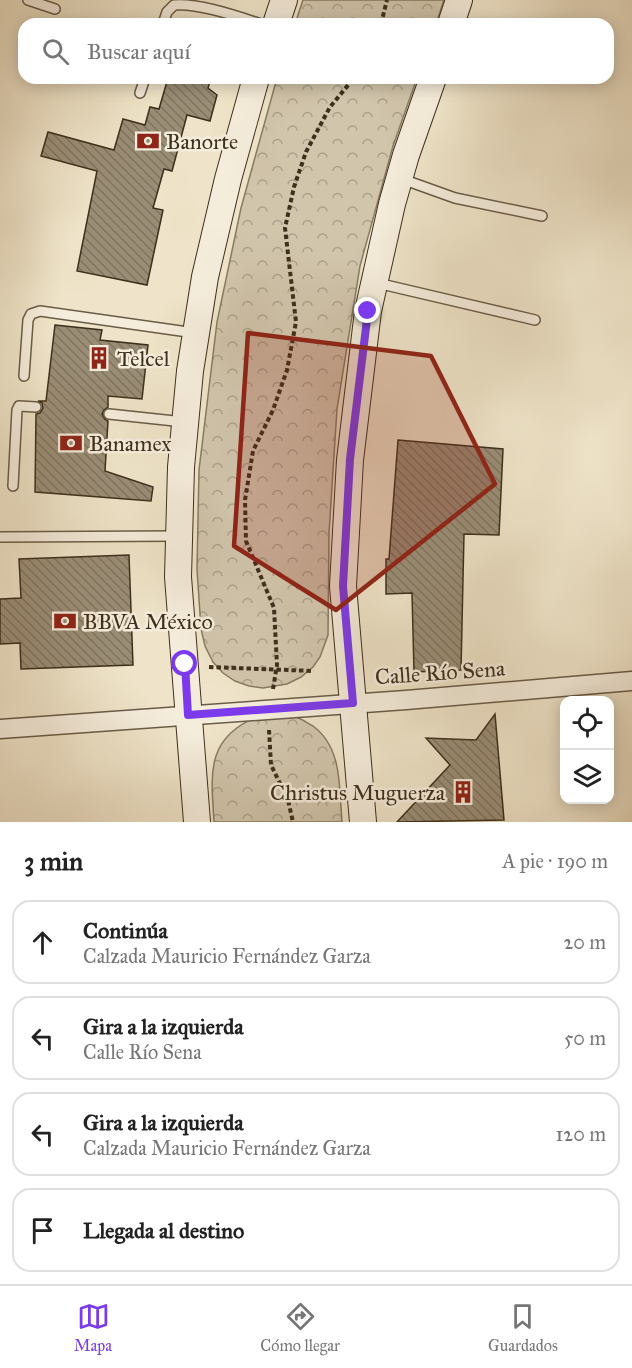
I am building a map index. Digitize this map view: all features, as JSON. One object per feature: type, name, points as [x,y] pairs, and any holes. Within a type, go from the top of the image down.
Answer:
[{"type":"main road","points":[[278,18],[284,0]]},
{"type":"main road","points":[[453,18],[459,0]]},
{"type":"main road","points":[[197,822],[178,577],[180,467],[205,277],[254,84]]},
{"type":"main road","points":[[363,822],[343,586],[350,459],[368,311],[399,178],[431,84]]},
{"type":"street","name":"Calle Río Sena","points":[[0,729],[632,681]]},
{"type":"lane","points":[[28,0],[54,9]]},
{"type":"lane","points":[[165,18],[174,5],[184,4],[243,18]]},
{"type":"lane","points":[[140,93],[143,84]]},
{"type":"lane","points":[[399,178],[455,198],[542,216]]},
{"type":"lane","points":[[375,282],[535,320]]},
{"type":"lane","points":[[24,376],[28,320],[31,314],[40,311],[196,333]]},
{"type":"lane","points":[[13,486],[17,410],[19,406],[36,407]]},
{"type":"lane","points":[[109,414],[185,422]]},
{"type":"lane","points":[[0,537],[178,536]]},
{"type":"path","points":[[382,18],[387,0]]},
{"type":"path","points":[[293,822],[288,800],[272,765],[269,733],[276,670],[274,608],[246,541],[245,500],[253,451],[273,410],[287,370],[296,322],[285,228],[294,187],[306,152],[330,107],[349,84]]},
{"type":"path","points":[[209,667],[314,672]]},
{"type":"highlighted area","points":[[248,333],[431,356],[495,484],[336,610],[234,546]]},
{"type":"green space","points":[[303,0],[444,0],[438,18],[297,18]]},
{"type":"green space","points":[[275,84],[415,84],[393,146],[360,266],[337,409],[329,533],[328,635],[320,657],[313,667],[301,677],[287,684],[263,688],[235,681],[213,662],[205,646],[201,629],[197,569],[199,470],[217,322],[241,208]]},
{"type":"green space","points":[[259,716],[295,717],[313,726],[323,735],[335,757],[338,770],[342,822],[214,822],[213,773],[220,746],[241,725]]},
{"type":"building","points":[[166,84],[209,84],[208,88],[217,95],[210,121],[187,115],[172,171],[164,169],[153,208],[163,210],[147,285],[77,271],[97,171],[41,156],[48,132],[114,150],[123,119],[145,125],[150,107],[159,109]]},
{"type":"building","points":[[55,325],[102,330],[100,340],[148,345],[142,399],[108,396],[108,407],[102,414],[108,421],[105,471],[153,487],[151,501],[35,492],[36,414],[40,413],[43,408],[42,403],[38,401],[46,401]]},
{"type":"building","points":[[398,440],[503,449],[499,535],[464,534],[461,670],[414,672],[412,593],[386,594],[386,559],[389,559]]},
{"type":"building","name":"BBVA México","points":[[129,555],[133,665],[21,669],[20,643],[0,644],[0,599],[21,598],[19,559]]},
{"type":"building","name":"Christus Muguerza","points":[[495,714],[504,820],[397,822],[450,765],[426,738],[476,740]]},
{"type":"place","name":"Banorte","points":[[148,141]]},
{"type":"place","name":"Telcel","points":[[99,358]]},
{"type":"place","name":"Banamex","points":[[71,443]]},
{"type":"place","name":"BBVA México","points":[[65,621]]},
{"type":"place","name":"Christus Muguerza","points":[[463,792]]},
{"type":"route","points":[[185,664],[188,715],[353,703],[343,586],[350,459],[368,311]]}]
